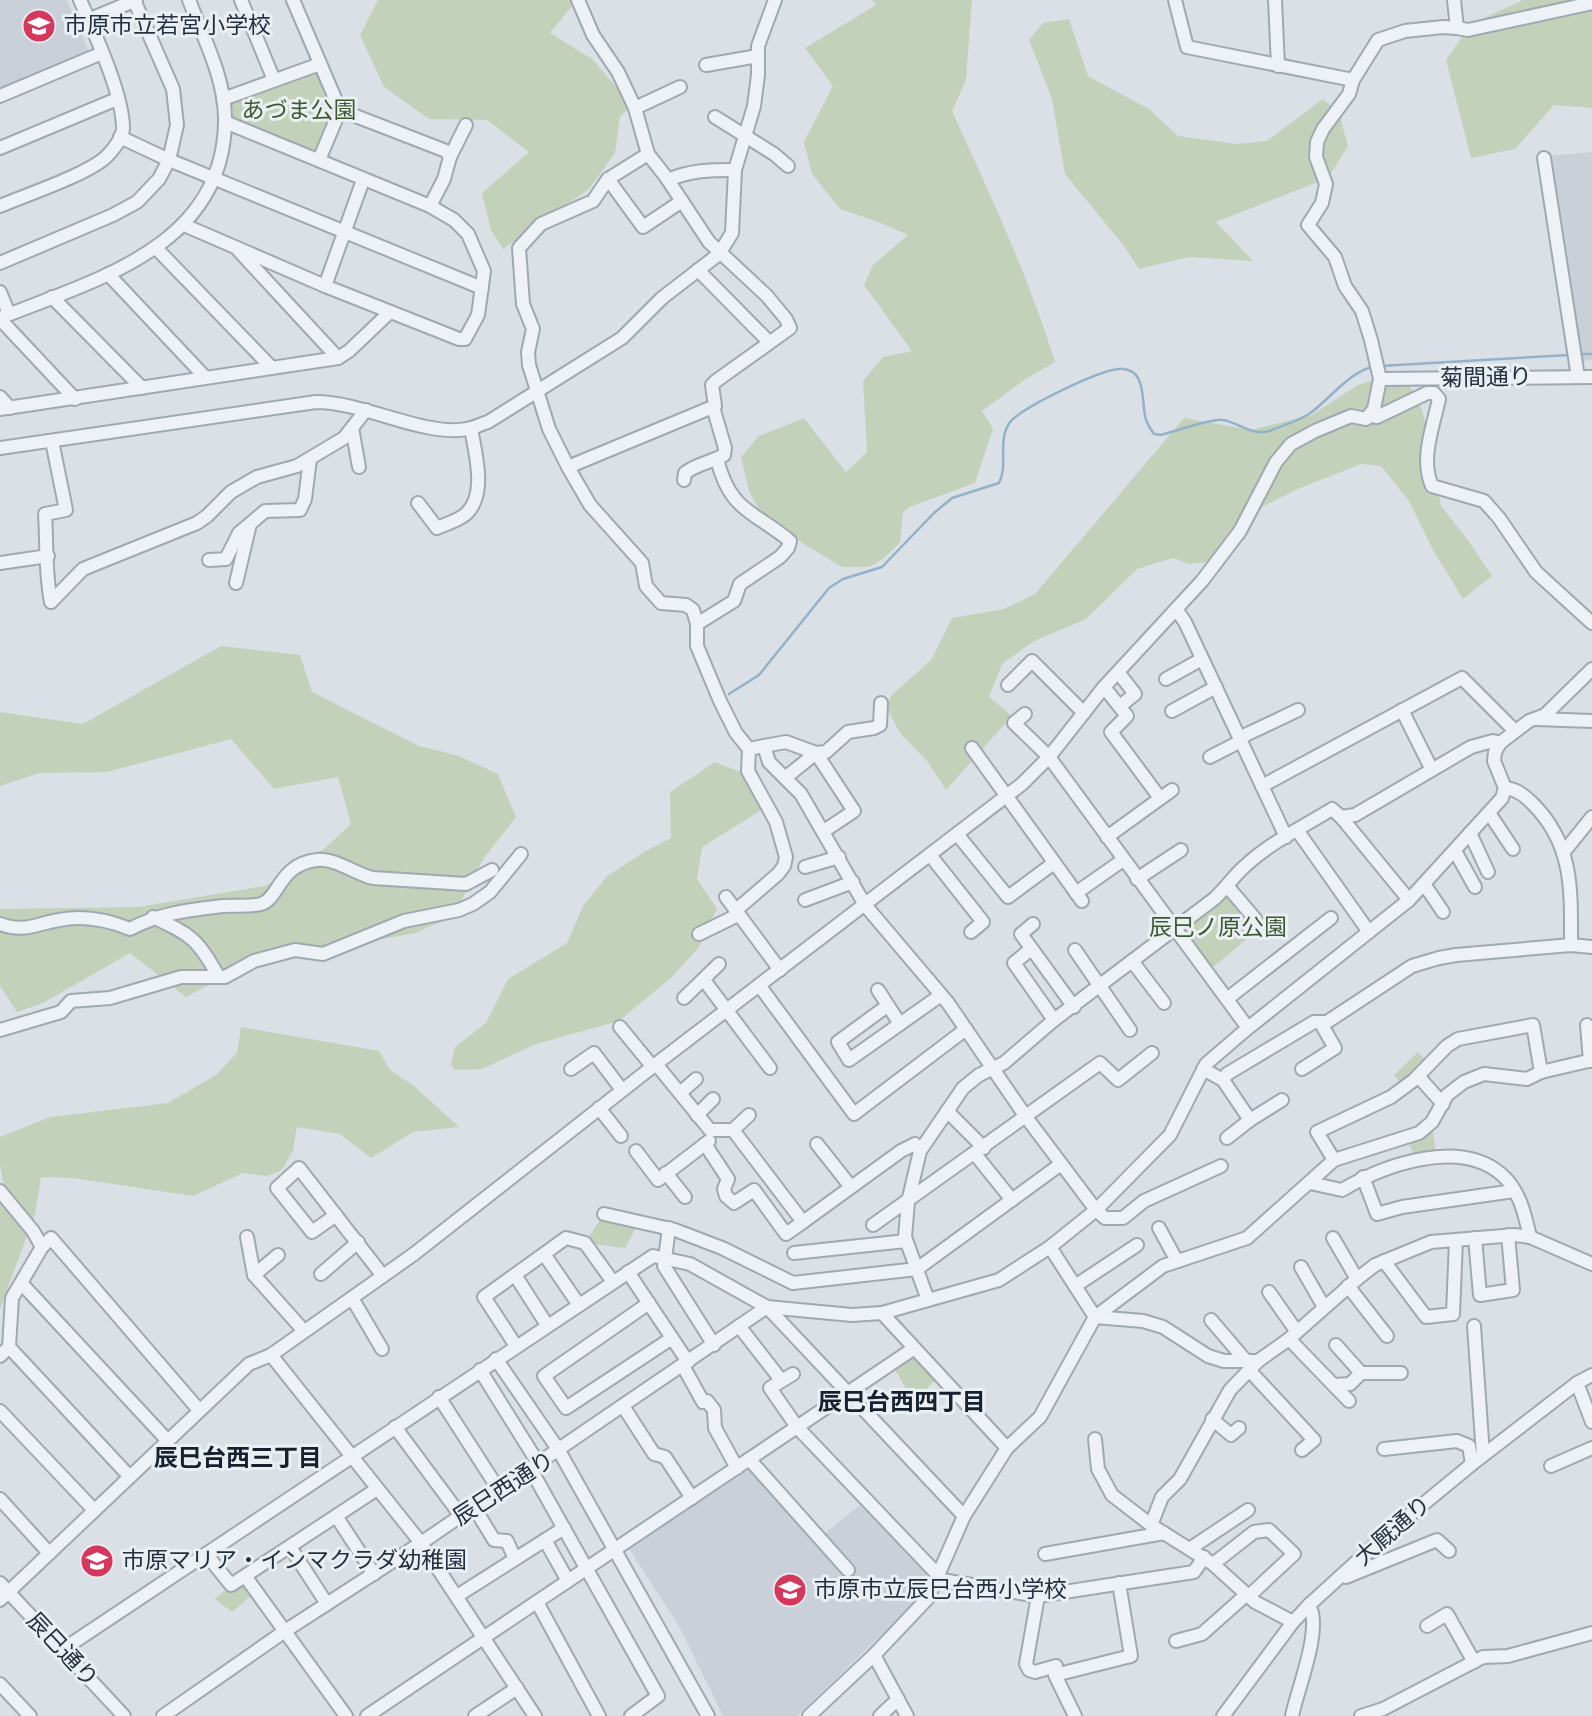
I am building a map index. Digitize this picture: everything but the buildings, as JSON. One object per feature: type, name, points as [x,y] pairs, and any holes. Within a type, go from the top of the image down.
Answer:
[{"type":"street","points":[[0,206],[84,170],[107,157],[123,130],[117,99],[102,53],[80,0]]},
{"type":"street","points":[[0,263],[113,215],[137,202],[159,178],[169,160],[177,125],[173,89],[135,0],[88,20]]},
{"type":"street","points":[[3,317],[108,274],[156,248],[184,225],[208,192],[219,160],[225,122],[223,99],[217,71],[189,0]]},
{"type":"street","points":[[241,0],[274,80]]},
{"type":"street","points":[[293,0],[340,110],[446,151],[450,158]]},
{"type":"street","points":[[0,448],[316,401],[334,402],[413,423],[448,429],[471,428],[488,422],[622,338],[662,298],[719,254],[732,233],[735,170],[754,106],[762,32],[775,0]]},
{"type":"street","points":[[1175,0],[1187,47],[1353,80]]},
{"type":"street","points":[[1275,0],[1278,66]]},
{"type":"street","points":[[1454,0],[1457,28]]},
{"type":"street","points":[[581,1],[593,35],[618,72],[635,108],[648,154],[709,242],[767,296],[786,318],[790,328],[712,385],[715,401],[713,407],[725,448],[724,455],[692,468],[685,473],[684,480]]},
{"type":"street","points":[[1370,416],[1380,379],[1362,311],[1345,286],[1330,250],[1308,225],[1322,203],[1326,184],[1316,157],[1317,142],[1323,129],[1349,94],[1353,80],[1378,40],[1405,31],[1457,28],[1468,30],[1592,3]]},
{"type":"street","points":[[0,96],[102,53]]},
{"type":"street","points":[[706,65],[758,56]]},
{"type":"street","points":[[223,99],[320,64]]},
{"type":"street","points":[[635,108],[680,87]]},
{"type":"street","points":[[0,148],[117,99]]},
{"type":"street","points":[[319,160],[340,110]]},
{"type":"street","points":[[715,117],[774,154],[788,166]]},
{"type":"street","points":[[184,225],[459,340],[465,339],[478,314],[484,271],[468,234],[454,220],[430,206],[225,122]]},
{"type":"street","points":[[430,206],[466,125]]},
{"type":"street","points":[[120,137],[169,160],[482,288]]},
{"type":"street","points":[[648,154],[608,179],[593,201],[541,224],[519,248],[523,304],[533,329],[528,352],[529,365],[550,429],[590,505],[642,563],[646,586],[655,598],[661,603],[686,605],[693,610],[697,624],[697,646],[736,733],[750,749],[748,771],[776,821],[786,857],[778,874],[736,913],[699,934]]},
{"type":"street","points":[[1544,158],[1578,377]]},
{"type":"street","points":[[668,180],[686,172],[703,169],[735,170]]},
{"type":"street","points":[[608,179],[643,227],[682,201]]},
{"type":"street","points":[[325,286],[363,180]]},
{"type":"street","points":[[156,248],[272,368]]},
{"type":"street","points":[[236,248],[338,358]]},
{"type":"street","points":[[698,270],[769,342]]},
{"type":"street","points":[[108,274],[205,377]]},
{"type":"street","points":[[0,292],[3,317],[75,399]]},
{"type":"street","points":[[52,297],[142,388]]},
{"type":"street","points":[[0,397],[5,408],[338,358],[390,312]]},
{"type":"street","name":"菊間通り","points":[[1380,379],[1592,377]]},
{"type":"street","points":[[3,1592],[49,1553],[249,1364],[271,1354],[414,1254],[654,1065],[1022,785],[1049,757],[1104,687],[1202,581],[1240,531],[1276,462],[1291,444],[1351,416],[1366,419],[1377,416],[1427,393],[1434,393],[1439,399],[1426,458],[1432,486],[1483,501],[1499,518],[1536,572],[1592,623]]},
{"type":"street","points":[[568,467],[713,407]]},
{"type":"street","points":[[52,441],[66,510],[45,514],[48,556],[46,578],[51,602],[83,569],[197,523],[231,492],[257,477],[285,471],[310,459],[344,438],[366,410]]},
{"type":"street","points":[[352,428],[359,467]]},
{"type":"street","points":[[418,503],[437,528],[466,515],[476,500],[477,487],[477,460],[471,428]]},
{"type":"street","points":[[209,560],[226,559],[239,533],[265,511],[300,510],[305,499],[310,459]]},
{"type":"street","points":[[697,624],[734,601],[740,584],[780,557],[790,541],[756,519],[737,502],[723,479],[716,459]]},
{"type":"street","points":[[236,583],[250,524]]},
{"type":"street","points":[[0,562],[48,556]]},
{"type":"street","points":[[1176,609],[1185,622],[1286,837]]},
{"type":"street","points":[[1166,679],[1202,659]]},
{"type":"street","points":[[1008,685],[1032,661],[1084,713]]},
{"type":"street","points":[[496,1359],[558,1449],[767,1307],[852,1315],[882,1313],[999,1280],[1050,1247],[1096,1210],[1170,1135],[1206,1064],[1409,900],[1502,798],[1505,788],[1494,761],[1500,743],[1534,719],[1545,715],[1592,668]]},
{"type":"street","points":[[1118,672],[1135,694],[1120,706]]},
{"type":"street","points":[[1262,786],[1462,678],[1515,731]]},
{"type":"street","points":[[1104,687],[1127,716],[1111,732],[1160,798]]},
{"type":"street","points":[[1172,711],[1216,687]]},
{"type":"street","points":[[785,778],[816,752],[831,749],[848,732],[880,725],[881,703]]},
{"type":"street","points":[[1210,757],[1298,710]]},
{"type":"street","points":[[1402,710],[1432,770]]},
{"type":"street","points":[[1025,714],[1014,723],[1049,757],[1248,1028]]},
{"type":"street","points":[[1534,719],[1592,721]]},
{"type":"street","points":[[1341,817],[1355,815],[1471,747],[1493,741],[1500,743]]},
{"type":"street","points":[[750,749],[786,742],[816,752],[854,811],[824,831]]},
{"type":"street","points":[[764,746],[769,762],[801,794],[865,905],[941,995],[1026,1117],[1096,1210],[1105,1218],[1123,1218],[1144,1201],[1221,1166]]},
{"type":"street","points":[[972,748],[1079,897],[1124,860]]},
{"type":"street","points":[[1505,788],[1524,795],[1542,813],[1563,853],[1570,872],[1572,945]]},
{"type":"street","points":[[1107,837],[1172,790]]},
{"type":"street","points":[[928,1300],[906,1241],[908,1202],[920,1151],[963,1088],[979,1074],[1003,1063],[1054,1020],[1228,887],[1243,867],[1332,809],[1409,900]]},
{"type":"street","points":[[1489,813],[1513,849]]},
{"type":"street","points":[[1563,853],[1592,817]]},
{"type":"street","points":[[1297,830],[1369,932]]},
{"type":"street","points":[[1470,833],[1488,872]]},
{"type":"street","points":[[957,834],[1008,897],[1054,863]]},
{"type":"street","points":[[1137,878],[1181,850]]},
{"type":"street","points":[[1455,851],[1475,887]]},
{"type":"street","points":[[0,1030],[61,1012],[71,1001],[110,998],[181,977],[225,976],[254,961],[295,950],[323,954],[404,921],[458,910],[473,904],[490,892],[521,854]]},
{"type":"street","points":[[930,855],[982,922],[971,932]]},
{"type":"street","points":[[805,867],[839,857]]},
{"type":"street","points":[[0,924],[15,929],[61,919],[89,918],[130,929],[153,917],[225,906],[263,904],[269,900],[287,873],[319,860],[373,878],[466,884],[492,870]]},
{"type":"street","points":[[805,900],[853,882]]},
{"type":"street","points":[[1424,884],[1443,912]]},
{"type":"street","points":[[1228,887],[1256,920]]},
{"type":"street","points":[[726,897],[780,970]]},
{"type":"street","points":[[153,917],[183,932],[203,948],[218,976]]},
{"type":"street","points":[[1227,999],[1331,918]]},
{"type":"street","points":[[1033,924],[1021,934],[1074,1007]]},
{"type":"street","points":[[1223,1080],[1227,1074],[1314,1022],[1328,1022],[1412,967],[1456,954],[1572,945],[1592,947]]},
{"type":"street","points":[[1031,949],[1014,962],[1054,1020]]},
{"type":"street","points":[[1074,950],[1130,1030]]},
{"type":"street","points":[[1132,961],[1164,1003]]},
{"type":"street","points":[[684,998],[719,964]]},
{"type":"street","points":[[704,980],[770,1068]]},
{"type":"street","points":[[759,985],[854,1114],[966,1029]]},
{"type":"street","points":[[878,990],[900,1024]]},
{"type":"street","points":[[887,1006],[838,1042],[849,1060],[941,995]]},
{"type":"street","points":[[1302,1069],[1335,1048],[1320,1022]]},
{"type":"street","points":[[1334,1160],[1317,1132],[1391,1097],[1458,1039],[1533,1025],[1541,1072]]},
{"type":"street","points":[[810,1716],[874,1655],[928,1598],[964,1516],[1007,1448],[1040,1418],[1096,1317],[1163,1266],[1247,1238],[1334,1160],[1419,1133],[1432,1122],[1456,1087],[1472,1078],[1484,1074],[1527,1079],[1541,1072],[1591,1061],[1587,1025]]},
{"type":"street","points":[[620,1027],[710,1130],[728,1130]]},
{"type":"street","points":[[571,1069],[594,1053],[622,1090]]},
{"type":"street","points":[[873,1225],[1100,1063],[1118,1080],[1152,1054]]},
{"type":"street","points":[[1203,1069],[1223,1080],[1250,1120]]},
{"type":"street","points":[[1418,1076],[1443,1104]]},
{"type":"street","points":[[680,1093],[696,1079]]},
{"type":"street","points":[[697,1115],[713,1099]]},
{"type":"street","points":[[1227,1138],[1282,1100]]},
{"type":"street","points":[[599,1108],[621,1136]]},
{"type":"street","points":[[947,1111],[980,1151],[1012,1200]]},
{"type":"street","points":[[636,1151],[657,1180],[749,1115]]},
{"type":"street","points":[[728,1130],[803,1222]]},
{"type":"street","points":[[705,1144],[728,1179],[724,1189],[726,1196],[734,1203],[754,1190],[786,1234],[901,1151],[915,1144],[920,1151]]},
{"type":"street","points":[[817,1144],[851,1187]]},
{"type":"street","points":[[1310,1183],[1342,1190],[1363,1177],[1436,1156],[1482,1161],[1503,1175],[1521,1202],[1530,1237]]},
{"type":"street","points":[[604,1213],[669,1228],[722,1248],[793,1283],[917,1269],[1061,1164]]},
{"type":"street","points":[[336,1216],[312,1232],[277,1188],[299,1168],[383,1276]]},
{"type":"street","points":[[666,1173],[685,1197]]},
{"type":"street","points":[[1363,1177],[1377,1214],[1402,1206],[1514,1191]]},
{"type":"street","points":[[0,1191],[33,1231],[42,1247]]},
{"type":"street","points":[[669,1228],[664,1266],[714,1345]]},
{"type":"street","points":[[1159,1228],[1177,1261]]},
{"type":"street","points":[[1475,1238],[1480,1295],[1513,1290],[1508,1235]]},
{"type":"street","points":[[1151,1525],[1162,1497],[1180,1479],[1212,1419],[1251,1364],[1293,1335],[1352,1282],[1384,1261],[1431,1242],[1508,1235],[1530,1237],[1592,1264]]},
{"type":"street","points":[[247,1237],[254,1275],[304,1331]]},
{"type":"street","points":[[129,1476],[5,1351],[12,1298],[42,1247],[51,1238],[199,1410]]},
{"type":"street","points":[[516,1346],[484,1297],[566,1238],[585,1243],[613,1282]]},
{"type":"street","points":[[1334,1238],[1352,1282],[1387,1336]]},
{"type":"street","points":[[1384,1261],[1426,1317],[1453,1314],[1456,1240]]},
{"type":"street","points":[[794,1253],[906,1241]]},
{"type":"street","points":[[321,1274],[358,1242]]},
{"type":"street","points":[[1075,1286],[1137,1245]]},
{"type":"street","points":[[1050,1247],[1096,1317]]},
{"type":"street","points":[[544,1254],[579,1305]]},
{"type":"street","points":[[254,1275],[278,1255]]},
{"type":"street","points":[[62,1650],[653,1256],[690,1264],[767,1307],[964,1516]]},
{"type":"street","points":[[1301,1267],[1324,1307]]},
{"type":"street","points":[[628,1272],[672,1338],[703,1402],[707,1401],[714,1410],[715,1428],[737,1468]]},
{"type":"street","points":[[515,1275],[547,1325]]},
{"type":"street","points":[[22,1284],[167,1440]]},
{"type":"street","points":[[1269,1292],[1293,1335],[1349,1401]]},
{"type":"street","points":[[352,1298],[382,1349]]},
{"type":"street","points":[[649,1303],[544,1376],[551,1387],[566,1408],[672,1338]]},
{"type":"street","points":[[882,1313],[1007,1448]]},
{"type":"street","points":[[1096,1317],[1143,1321],[1163,1327],[1208,1356],[1251,1364]]},
{"type":"street","points":[[1211,1320],[1314,1440],[1302,1450]]},
{"type":"street","points":[[739,1326],[787,1377],[770,1388],[797,1427],[937,1577],[1038,1596],[1194,1572],[1254,1532],[1269,1530],[1294,1554],[1202,1634],[1176,1641]]},
{"type":"street","points":[[1474,1326],[1483,1455]]},
{"type":"street","points":[[1336,1345],[1361,1373]]},
{"type":"street","points":[[367,1716],[913,1349]]},
{"type":"street","points":[[271,1354],[421,1543],[535,1716]]},
{"type":"street","points":[[480,1370],[658,1696],[631,1716]]},
{"type":"street","points":[[1334,1385],[1350,1384],[1361,1373],[1401,1373]]},
{"type":"street","name":"大厩通り","points":[[1223,1716],[1293,1622],[1310,1605],[1387,1534],[1483,1455],[1577,1383],[1592,1375]]},
{"type":"street","points":[[1577,1383],[1592,1422]]},
{"type":"street","points":[[439,1397],[499,1490]]},
{"type":"street","points":[[623,1406],[654,1454],[665,1457],[692,1498]]},
{"type":"street","points":[[0,1411],[94,1510]]},
{"type":"street","points":[[1212,1419],[1231,1436],[1239,1428]]},
{"type":"street","points":[[396,1427],[461,1516]]},
{"type":"street","points":[[1095,1439],[1098,1469],[1112,1495],[1151,1525],[1209,1560],[1248,1595],[1293,1622]]},
{"type":"street","points":[[1384,1449],[1457,1441],[1469,1446],[1472,1464]]},
{"type":"street","points":[[1551,1466],[1592,1448]]},
{"type":"street","name":"辰巳西通り","points":[[165,1715],[285,1631],[421,1543],[558,1449],[708,1716]]},
{"type":"street","points":[[749,1459],[848,1570]]},
{"type":"street","points":[[206,1554],[231,1585],[377,1489]]},
{"type":"street","points":[[0,1499],[49,1553]]},
{"type":"street","points":[[474,1507],[494,1540],[507,1541],[515,1559]]},
{"type":"street","points":[[1191,1548],[1248,1510]]},
{"type":"street","points":[[336,1516],[374,1574]]},
{"type":"street","points":[[457,1596],[564,1528]]},
{"type":"street","points":[[1045,1554],[1164,1533]]},
{"type":"street","points":[[545,1540],[568,1581]]},
{"type":"street","points":[[1336,1581],[1437,1540],[1450,1551]]},
{"type":"street","points":[[289,1547],[327,1604]]},
{"type":"street","points":[[245,1576],[346,1716]]},
{"type":"street","points":[[1075,1716],[1055,1675],[1131,1656],[1119,1583]]},
{"type":"street","name":"辰巳通り","points":[[3,1592],[124,1716]]},
{"type":"street","points":[[1038,1596],[1026,1664],[1029,1671],[1035,1672],[1056,1666]]},
{"type":"street","points":[[537,1602],[599,1716]]},
{"type":"street","points":[[1292,1716],[1310,1653],[1313,1611],[1310,1605]]},
{"type":"street","points":[[1427,1626],[1447,1614],[1474,1662]]},
{"type":"street","points":[[1361,1716],[1383,1709],[1483,1657],[1508,1656],[1592,1633]]},
{"type":"street","points":[[874,1655],[906,1716]]},
{"type":"street","points":[[0,1684],[30,1716]]},
{"type":"street","points":[[479,1715],[517,1688]]},
{"type":"street","points":[[880,1716],[898,1699]]},
{"type":"shaded area","name":"市原市立若宮小学校","points":[[0,0],[67,0],[89,52],[0,89]]},
{"type":"shaded area","points":[[1592,152],[1592,360],[1580,361],[1548,156]]},
{"type":"shaded area","name":"市原市立辰巳台西小学校","points":[[749,1469],[814,1542],[860,1505],[926,1570],[927,1582],[920,1598],[797,1716],[723,1716],[680,1628],[628,1547]]},
{"type":"green space","points":[[378,0],[577,0],[550,33],[592,59],[632,105],[620,117],[615,153],[589,189],[503,249],[491,230],[482,193],[529,152],[487,120],[429,119],[384,87],[360,35]]},
{"type":"green space","points":[[872,0],[972,0],[966,80],[952,111],[1021,266],[1055,362],[1024,380],[982,411],[993,429],[975,483],[909,507],[903,512],[900,543],[884,558],[869,567],[842,567],[761,513],[749,491],[741,457],[759,436],[804,418],[846,472],[867,452],[863,381],[883,357],[912,351],[864,285],[873,265],[908,235],[840,209],[812,174],[804,142],[833,86],[805,48],[876,5]]},
{"type":"green space","points":[[1523,0],[1592,0],[1592,108],[1554,105],[1515,149],[1471,158],[1446,60],[1471,24]]},
{"type":"green space","points":[[1069,19],[1088,76],[1149,109],[1178,136],[1237,144],[1267,141],[1323,99],[1339,113],[1348,146],[1328,178],[1216,222],[1253,261],[1189,257],[1139,269],[1124,246],[1065,174],[1052,99],[1029,40],[1043,23]]},
{"type":"green space","name":"あづま公園","points":[[314,70],[320,72],[335,109],[318,153],[232,121],[229,105],[232,99]]},
{"type":"green space","points":[[1386,376],[1406,378],[1422,410],[1441,506],[1492,576],[1463,599],[1433,550],[1409,501],[1381,466],[1361,464],[1300,488],[1262,507],[1244,540],[1215,561],[1189,564],[1173,558],[1137,569],[1086,619],[1034,641],[1002,664],[989,697],[1012,716],[946,790],[927,761],[900,733],[886,707],[892,695],[931,660],[952,618],[1004,609],[1035,594],[1184,418],[1251,430],[1312,415],[1358,385]]},
{"type":"green space","points":[[221,646],[300,655],[312,692],[419,746],[459,756],[498,774],[516,817],[484,858],[453,916],[416,933],[252,962],[186,997],[130,953],[43,1003],[17,1012],[0,986],[0,909],[138,907],[265,886],[324,849],[351,824],[338,777],[274,789],[231,739],[107,772],[39,773],[0,786],[0,712],[83,724]]},
{"type":"green space","points":[[715,762],[760,780],[760,811],[702,847],[697,879],[717,909],[699,947],[673,976],[619,1021],[536,1044],[482,1069],[454,1070],[451,1064],[455,1047],[486,1023],[508,979],[567,943],[583,906],[607,876],[671,838],[670,792]]},
{"type":"green space","name":"辰巳ノ原公園","points":[[1228,887],[1259,929],[1207,972],[1174,929]]},
{"type":"green space","points":[[241,1027],[379,1051],[390,1070],[414,1086],[459,1127],[413,1132],[371,1158],[340,1134],[297,1127],[293,1150],[282,1170],[267,1176],[243,1173],[193,1196],[73,1178],[41,1177],[35,1214],[0,1309],[0,1196],[5,1195],[0,1164],[0,1137],[50,1117],[168,1103],[216,1075],[237,1053]]},
{"type":"green space","points":[[1418,1052],[1430,1064],[1404,1087],[1394,1075]]},
{"type":"green space","points":[[1432,1122],[1436,1156],[1417,1161],[1406,1137]]},
{"type":"green space","points":[[604,1214],[640,1221],[625,1248],[585,1243]]},
{"type":"green space","points":[[913,1349],[939,1376],[914,1402],[891,1363]]},
{"type":"green space","points":[[245,1576],[256,1592],[232,1612],[215,1599]]},
{"type":"waterway","points":[[1579,354],[1592,354]]},
{"type":"waterway","points":[[1380,366],[1569,355]]},
{"type":"waterway","points":[[729,694],[759,675],[829,588],[843,579],[882,567],[952,498],[999,483],[1007,428],[1011,421],[1046,398],[1108,371],[1124,369],[1138,377],[1146,420],[1154,434],[1161,435],[1218,420],[1251,431],[1263,432],[1309,414],[1356,374],[1373,367]]},
{"type":"place","name":"市原市立若宮小学校","points":[[39,26]]},
{"type":"place","name":"市原マリア・インマクラダ幼稚園","points":[[97,1561]]},
{"type":"place","name":"市原市立辰巳台西小学校","points":[[790,1590]]},
{"type":"district","name":"辰巳台西四丁目","points":[[902,1402]]},
{"type":"district","name":"辰巳台西三丁目","points":[[238,1458]]}]
